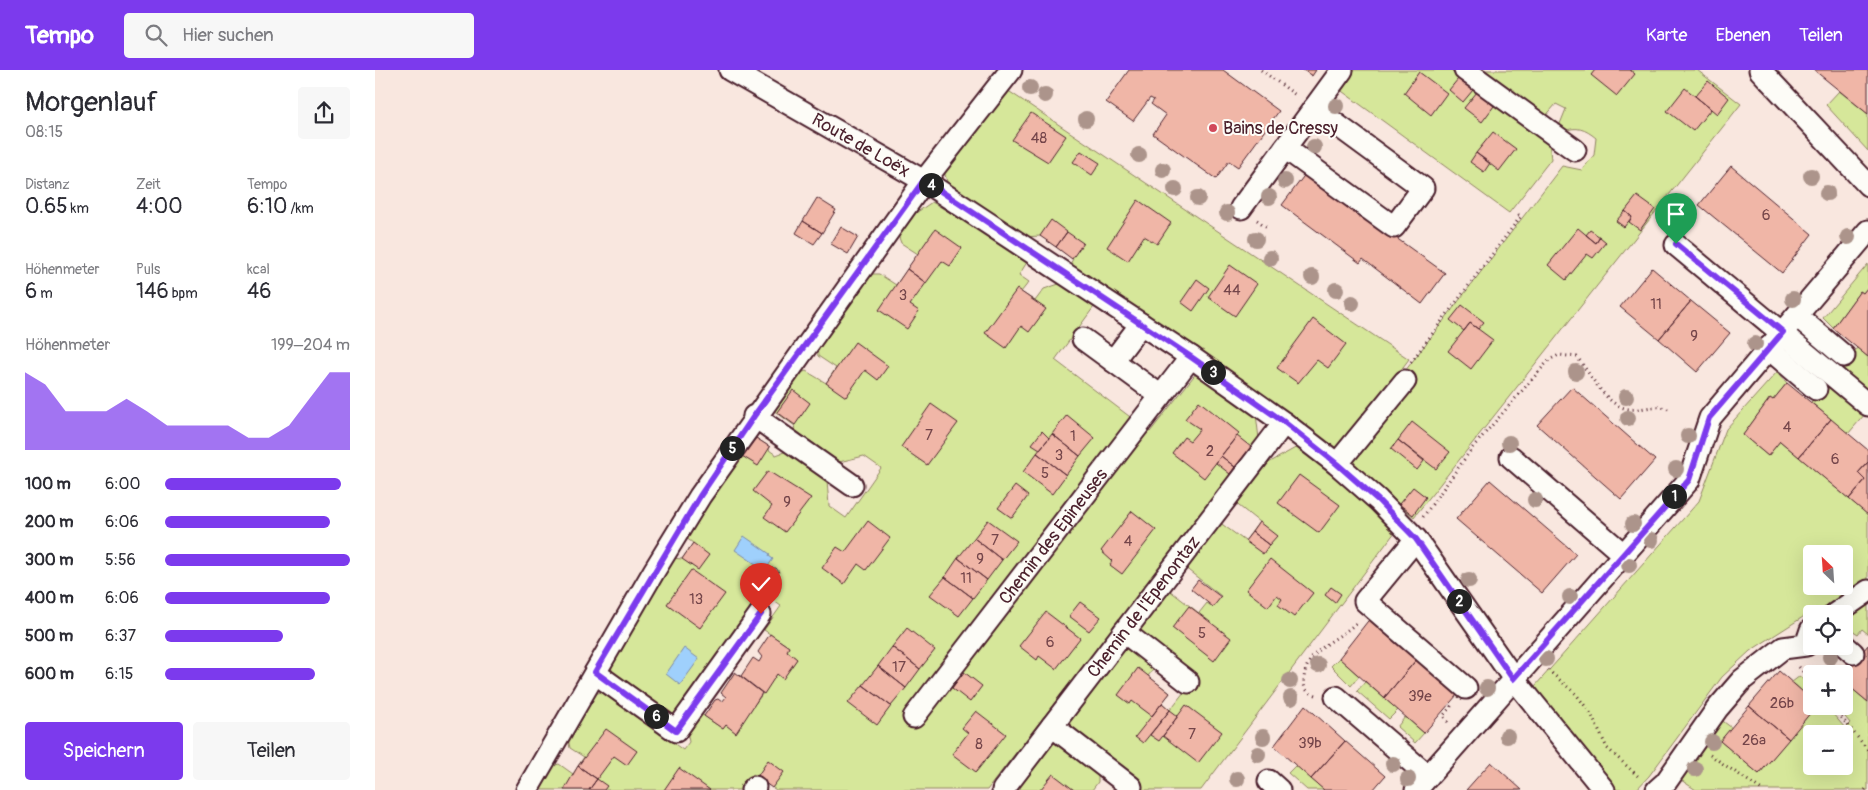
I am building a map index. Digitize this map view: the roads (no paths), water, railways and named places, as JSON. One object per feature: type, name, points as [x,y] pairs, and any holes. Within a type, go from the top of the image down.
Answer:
[{"type":"street","name":"Route de Loëx","points":[[730,70],[924,180],[1011,70]]},
{"type":"street","points":[[1241,208],[1342,70]]},
{"type":"street","points":[[1465,70],[1575,150]]},
{"type":"street","points":[[1760,70],[1868,185]]},
{"type":"street","points":[[1285,148],[1394,227],[1423,188],[1314,108]]},
{"type":"street","points":[[527,790],[700,496],[754,416],[924,180],[1191,357],[1284,422],[1337,464],[1378,500],[1416,539],[1513,679],[1604,790]]},
{"type":"street","points":[[1335,698],[1422,783],[1689,480],[1709,418],[1868,231]]},
{"type":"street","points":[[1676,244],[1868,405]]},
{"type":"street","points":[[1797,316],[1844,356]]},
{"type":"street","points":[[1113,361],[1141,324]]},
{"type":"street","points":[[1083,339],[1161,396]]},
{"type":"street","points":[[1768,348],[1816,389]]},
{"type":"street","name":"Chemin des Epineuses","points":[[914,717],[1191,357]]},
{"type":"street","points":[[1337,464],[1405,381]]},
{"type":"street","points":[[754,416],[852,484]]},
{"type":"street","name":"Chemin de l'Epenontaz","points":[[1003,790],[1284,422]]},
{"type":"street","points":[[1511,457],[1623,554]]},
{"type":"street","points":[[1416,539],[1365,600],[1466,688]]},
{"type":"street","points":[[1848,605],[1868,591]]},
{"type":"street","points":[[595,672],[676,731],[761,614]]},
{"type":"street","points":[[1123,632],[1188,682]]},
{"type":"street","points":[[1661,786],[1717,709],[1742,680],[1783,648],[1803,645]]},
{"type":"street","points":[[1052,726],[1131,787]]},
{"type":"water","points":[[744,536],[770,554],[769,556],[773,559],[766,569],[735,550]]},
{"type":"water","points":[[684,648],[699,659],[680,685],[666,674]]},
{"type":"place","name":"Bains de Cressy","points":[[1213,128]]}]
